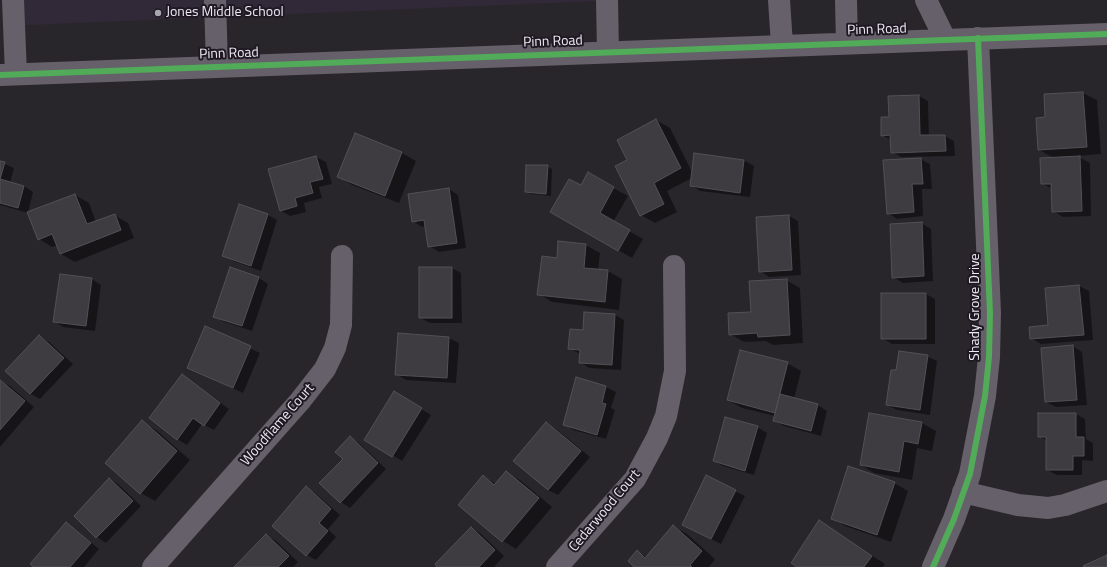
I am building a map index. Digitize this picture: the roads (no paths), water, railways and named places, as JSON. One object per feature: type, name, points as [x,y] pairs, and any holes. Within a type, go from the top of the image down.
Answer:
[{"type":"street","points":[[8,74],[14,0]]},
{"type":"street","points":[[215,0],[217,66]]},
{"type":"street","points":[[607,0],[608,52]]},
{"type":"street","points":[[779,0],[782,45]]},
{"type":"street","points":[[846,0],[847,43]]},
{"type":"street","points":[[926,0],[945,39]]},
{"type":"street","name":"Pinn Road","points":[[8,74],[1107,34]]},
{"type":"street","name":"Shady Grove Drive","points":[[933,567],[954,519],[970,474],[977,446],[989,357],[990,313],[978,38]]},
{"type":"street","name":"Woodflame Court","points":[[153,567],[300,401],[325,369],[335,348],[341,325],[342,256]]},
{"type":"street","name":"Cedarwood Court","points":[[557,567],[635,479],[657,438],[666,416],[675,371],[674,266]]},
{"type":"street","points":[[963,492],[1018,505],[1048,508],[1065,505],[1107,491]]},
{"type":"place","name":"Jones Middle School","points":[[158,13]]}]
